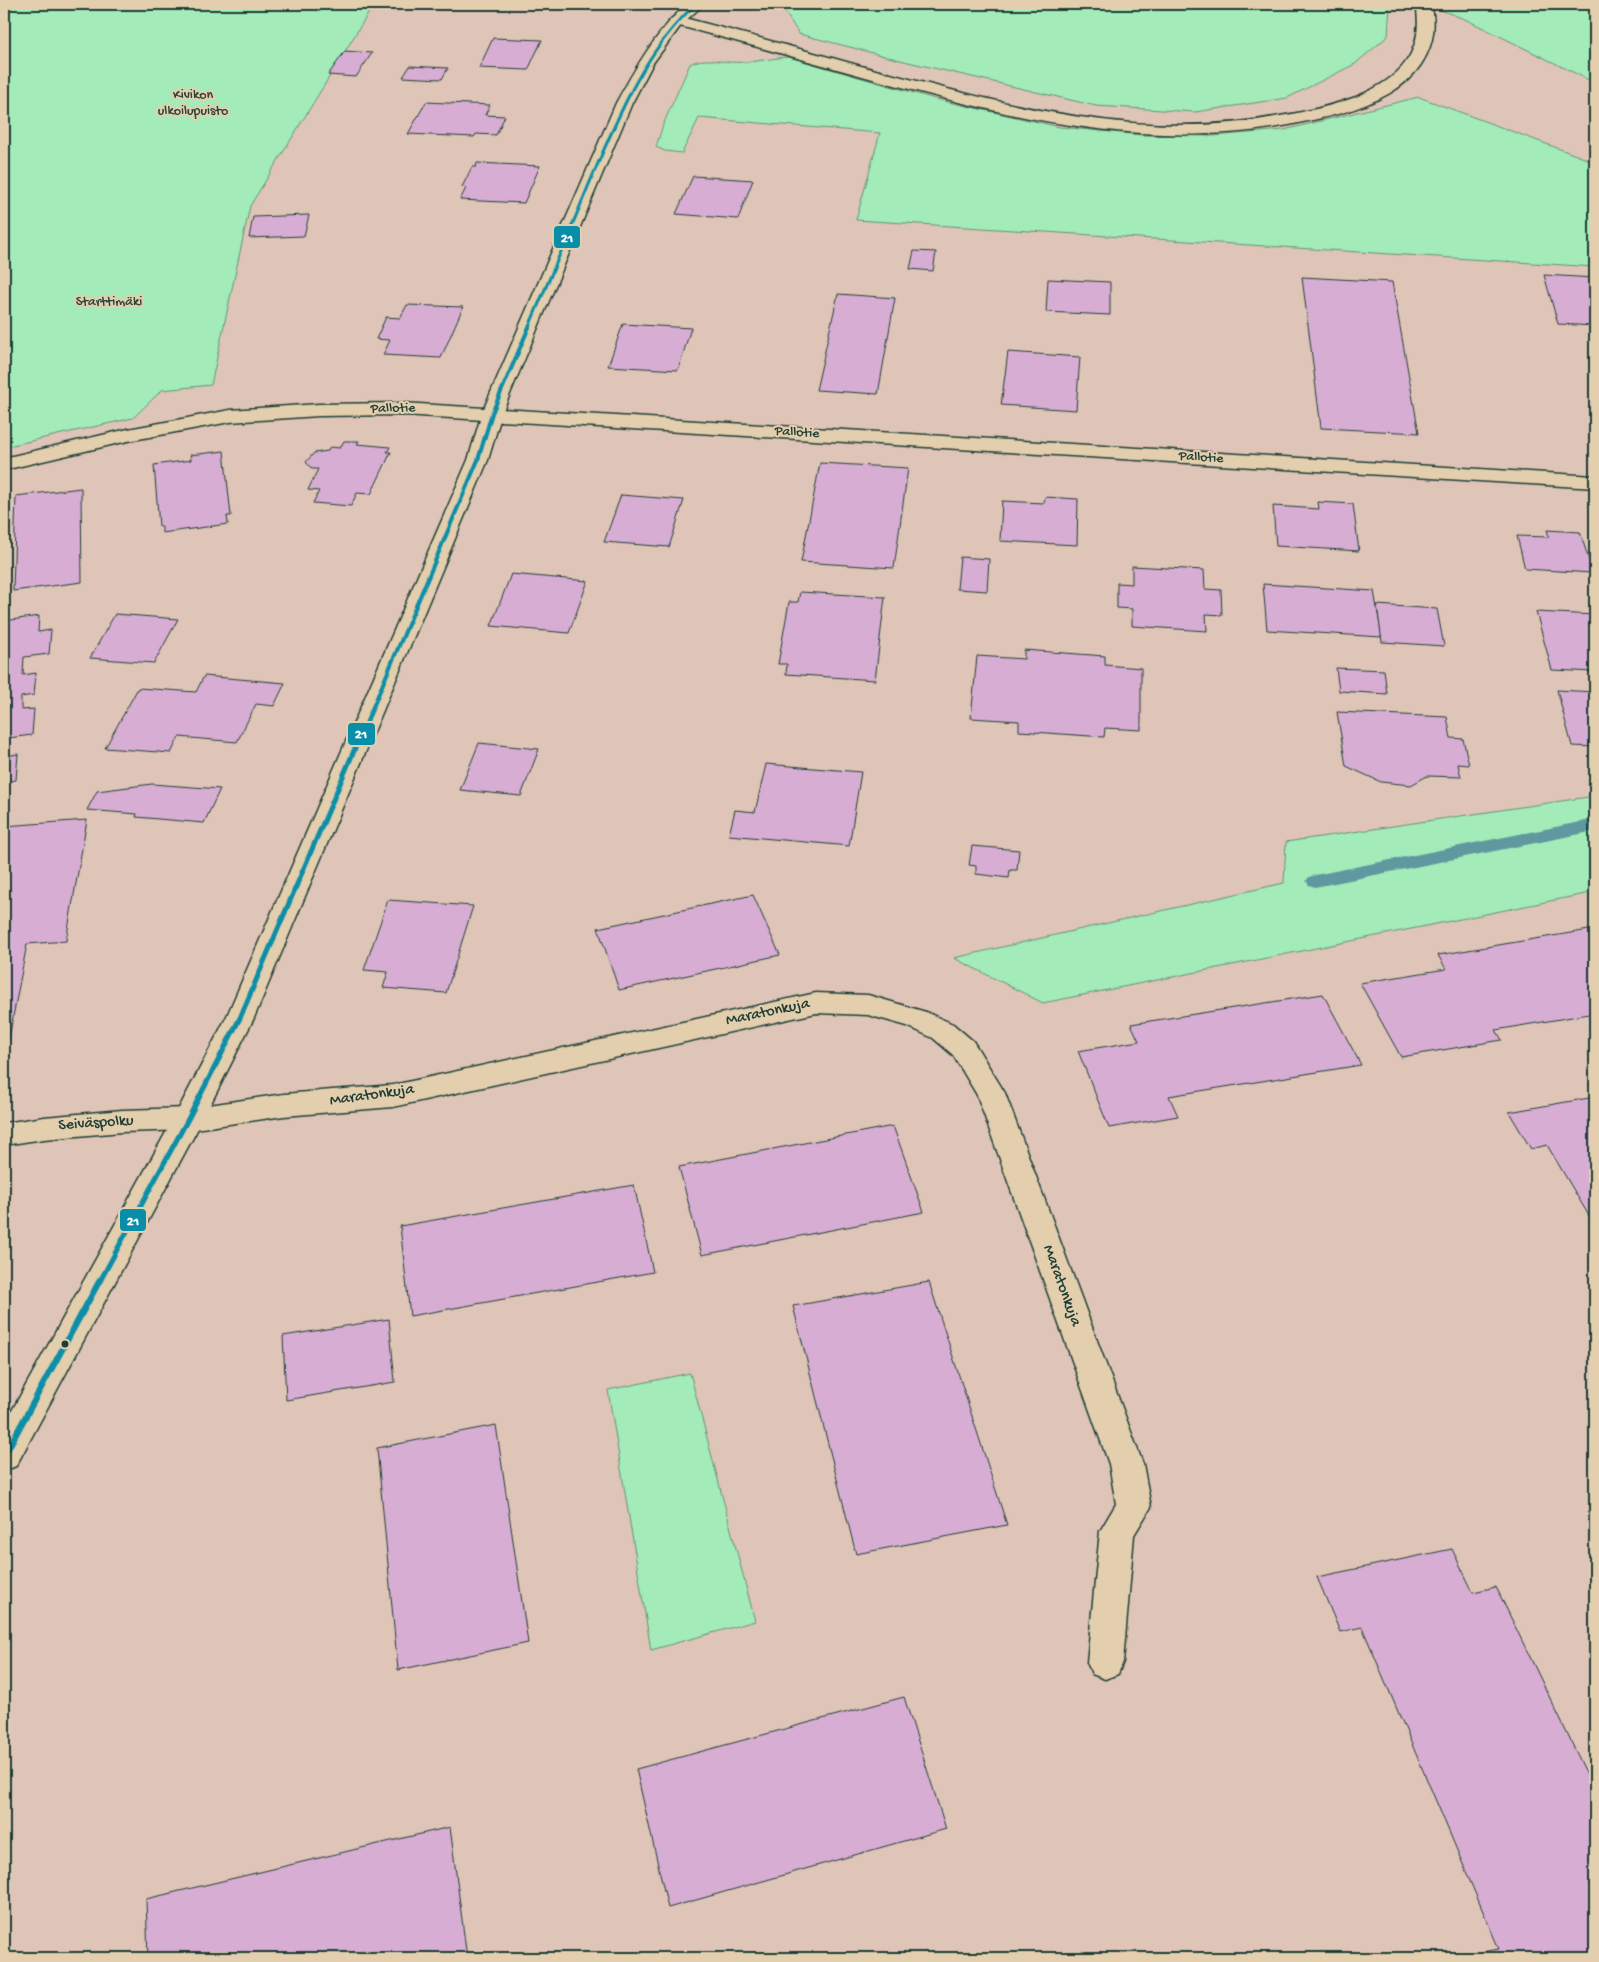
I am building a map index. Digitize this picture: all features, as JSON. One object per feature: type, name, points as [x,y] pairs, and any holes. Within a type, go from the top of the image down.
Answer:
[{"type":"main road","points":[[4,1456],[188,1119],[240,1018],[478,460],[492,413],[624,103],[646,62],[677,22],[696,4]]},
{"type":"main road","points":[[677,22],[1013,112],[1095,126],[1218,130],[1270,124],[1337,109],[1389,87],[1408,71],[1425,41],[1428,17],[1423,4]]},
{"type":"main road","name":"Pallotie","points":[[4,464],[128,435],[230,416],[319,410],[403,409],[1595,482]]},
{"type":"main road","name":"Maratonkuja","points":[[188,1119],[284,1105],[393,1096],[816,1003],[868,1005],[916,1019],[943,1031],[963,1048],[991,1093],[1126,1464],[1134,1507],[1117,1530],[1105,1662]]},
{"type":"main road","name":"Seiväspolku","points":[[4,1134],[44,1128],[122,1121],[188,1119]]},
{"type":"green space","points":[[4,4],[374,4],[250,206],[211,385],[162,390],[133,418],[4,447]]},
{"type":"green space","points":[[780,4],[1390,4],[1388,36],[1355,64],[1287,98],[1195,112],[1096,106],[908,62],[799,34]]},
{"type":"green space","points":[[1436,4],[1595,4],[1595,83],[1467,20],[1438,9]]},
{"type":"green space","points":[[789,57],[935,99],[1060,127],[1142,135],[1213,136],[1284,130],[1419,97],[1595,162],[1595,267],[856,220],[880,133],[699,118],[682,153],[665,151],[656,147],[663,125],[690,64],[704,60],[744,62]]},
{"type":"green space","points":[[1595,796],[1595,892],[1043,1003],[954,958],[1284,883],[1286,842]]},
{"type":"green space","points":[[690,1373],[755,1621],[651,1650],[608,1390]]},
{"type":"building","points":[[493,38],[542,40],[528,70],[479,68]]},
{"type":"building","points":[[345,51],[372,53],[356,77],[328,75]]},
{"type":"building","points":[[410,66],[448,68],[442,79],[403,77]]},
{"type":"building","points":[[426,102],[490,105],[485,115],[505,116],[496,135],[476,134],[474,137],[408,134]]},
{"type":"building","points":[[477,163],[540,166],[524,203],[460,200],[466,188],[462,187],[472,167],[476,167]]},
{"type":"building","points":[[693,176],[753,180],[738,219],[676,214]]},
{"type":"building","points":[[309,215],[304,236],[249,238],[253,217]]},
{"type":"building","points":[[914,251],[936,252],[933,271],[910,269]]},
{"type":"building","points":[[1544,275],[1595,278],[1595,326],[1558,324]]},
{"type":"building","points":[[1302,277],[1392,282],[1419,433],[1321,428]]},
{"type":"building","points":[[1048,279],[1110,282],[1110,315],[1046,312]]},
{"type":"building","points":[[838,294],[895,298],[878,394],[816,390]]},
{"type":"building","points":[[407,305],[463,307],[441,358],[383,355],[390,340],[376,339],[386,317],[400,318]]},
{"type":"building","points":[[623,324],[691,328],[678,370],[608,366]]},
{"type":"building","points":[[1008,352],[1080,357],[1076,410],[1001,405]]},
{"type":"building","points":[[344,441],[359,441],[357,444],[390,447],[387,452],[391,452],[371,494],[357,493],[351,506],[313,503],[319,491],[308,490],[318,469],[312,469],[306,462],[314,453],[328,451],[330,447],[340,448]]},
{"type":"building","points":[[224,451],[231,516],[227,516],[228,524],[162,533],[162,526],[159,526],[154,465],[191,460],[190,455]]},
{"type":"building","points":[[820,463],[908,468],[894,568],[801,562]]},
{"type":"building","points":[[81,488],[82,582],[13,591],[16,496]]},
{"type":"building","points":[[621,495],[684,500],[669,547],[604,542]]},
{"type":"building","points":[[1045,497],[1078,499],[1077,545],[1000,541],[1002,501],[1044,503]]},
{"type":"building","points":[[1318,502],[1353,504],[1359,551],[1276,546],[1273,506],[1319,509]]},
{"type":"building","points":[[1547,530],[1580,532],[1593,573],[1525,569],[1517,536],[1549,537]]},
{"type":"building","points":[[960,557],[989,559],[987,591],[957,589]]},
{"type":"building","points":[[1132,566],[1204,570],[1205,589],[1221,590],[1222,615],[1206,614],[1207,631],[1132,626],[1132,609],[1117,608],[1117,583],[1132,584]]},
{"type":"building","points":[[511,574],[588,581],[569,633],[491,626]]},
{"type":"building","points":[[1263,584],[1374,591],[1382,637],[1267,630]]},
{"type":"building","points":[[800,592],[885,597],[875,680],[786,674],[787,664],[778,664],[789,602],[798,602]]},
{"type":"building","points":[[1377,605],[1437,609],[1444,646],[1382,642]]},
{"type":"building","points":[[1536,612],[1595,615],[1595,672],[1552,670]]},
{"type":"building","points":[[115,614],[178,619],[154,663],[90,658]]},
{"type":"building","points":[[39,616],[38,632],[51,630],[49,654],[24,657],[23,675],[36,673],[34,695],[21,697],[21,710],[34,709],[32,735],[8,738],[5,756],[18,754],[16,780],[4,782],[4,621]]},
{"type":"building","points":[[1024,650],[1105,656],[1105,665],[1141,668],[1141,730],[1105,728],[1104,737],[1019,731],[1019,721],[971,718],[977,656],[1024,659]]},
{"type":"building","points":[[1336,668],[1384,670],[1387,694],[1339,691]]},
{"type":"building","points":[[204,676],[285,683],[274,706],[256,704],[237,742],[179,737],[171,753],[105,748],[138,688],[196,692]]},
{"type":"building","points":[[1557,690],[1595,692],[1595,747],[1572,746]]},
{"type":"building","points":[[1337,712],[1447,717],[1451,738],[1463,739],[1469,765],[1458,764],[1461,777],[1427,776],[1411,785],[1381,782],[1346,766]]},
{"type":"building","points":[[479,743],[539,749],[521,796],[460,790]]},
{"type":"building","points":[[766,764],[861,772],[849,846],[729,835],[735,810],[755,812]]},
{"type":"building","points":[[152,784],[220,789],[204,823],[136,817],[137,814],[87,810],[97,791]]},
{"type":"building","points":[[87,820],[66,941],[27,944],[4,1059],[4,826]]},
{"type":"building","points":[[972,846],[1019,850],[1017,870],[1010,870],[1009,878],[976,874],[976,866],[969,865]]},
{"type":"building","points":[[753,895],[780,955],[619,990],[598,928]]},
{"type":"building","points":[[388,900],[473,906],[446,993],[383,988],[388,972],[364,970]]},
{"type":"building","points":[[1595,929],[1595,1013],[1496,1030],[1502,1040],[1401,1057],[1360,983],[1446,969],[1438,955]]},
{"type":"building","points":[[1323,994],[1361,1065],[1169,1096],[1178,1116],[1109,1128],[1078,1051],[1139,1041],[1131,1024]]},
{"type":"building","points":[[1595,1097],[1595,1226],[1547,1145],[1531,1149],[1509,1112]]},
{"type":"building","points":[[893,1126],[924,1212],[702,1255],[679,1167]]},
{"type":"building","points":[[634,1185],[653,1272],[410,1316],[400,1226]]},
{"type":"building","points":[[929,1282],[1007,1525],[856,1554],[793,1306]]},
{"type":"building","points":[[389,1319],[395,1382],[286,1400],[283,1336]]},
{"type":"building","points":[[496,1425],[528,1643],[398,1670],[377,1448]]},
{"type":"building","points":[[1452,1549],[1473,1592],[1496,1587],[1595,1791],[1595,1958],[1485,1958],[1482,1952],[1499,1949],[1362,1627],[1340,1632],[1317,1577]]},
{"type":"building","points":[[904,1697],[946,1829],[668,1908],[636,1769]]},
{"type":"building","points":[[450,1827],[467,1958],[148,1958],[146,1899]]},
{"type":"waterway","points":[[1315,881],[1595,825]]},
{"type":"transit line","name":"21","points":[[4,1456],[188,1119],[240,1018],[478,460],[492,413],[624,103],[646,62],[677,21],[696,4]]},
{"type":"park label","name":"Kivikon ulkoilupuisto","points":[[193,104]]},
{"type":"park label","name":"Starttimäki","points":[[109,302]]}]
